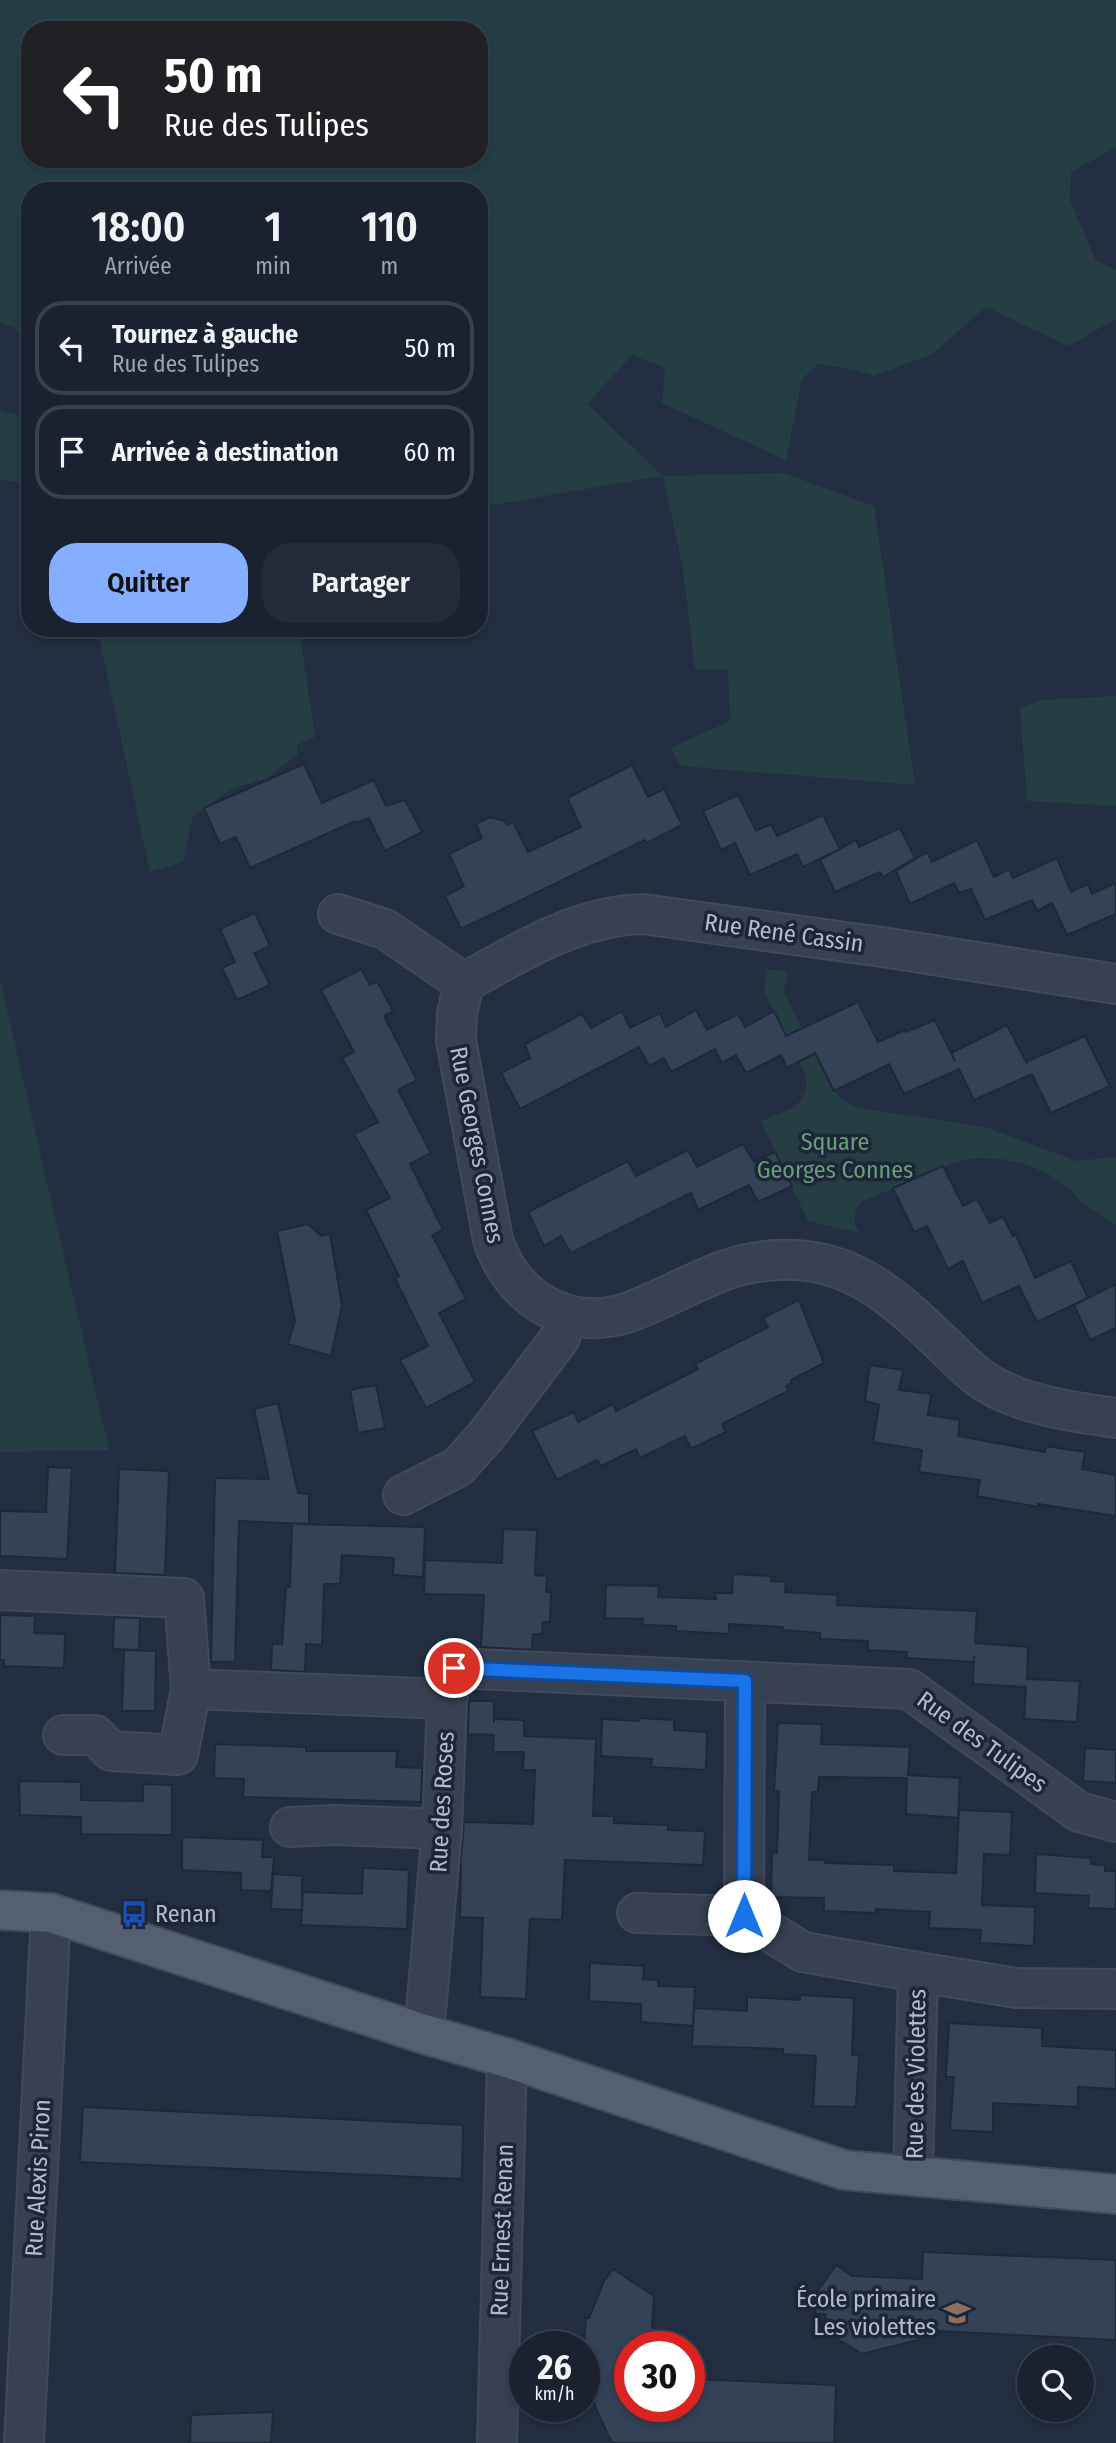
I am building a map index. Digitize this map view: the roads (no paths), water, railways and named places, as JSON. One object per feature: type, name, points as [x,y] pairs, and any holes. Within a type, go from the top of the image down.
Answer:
[{"type":"main road","points":[[0,1910],[51,1913],[424,2034],[507,2058],[844,2170],[1116,2194]]},
{"type":"street","points":[[338,914],[386,929],[464,983]]},
{"type":"street","name":"Rue René Cassin","points":[[464,983],[576,926],[609,916],[643,914],[889,948],[1116,984]]},
{"type":"street","name":"Rue Georges Connes","points":[[464,983],[457,1014],[456,1040],[493,1240],[498,1256],[516,1283],[540,1304],[582,1318],[612,1317],[643,1307],[724,1270],[768,1261],[808,1261],[839,1268],[873,1284],[907,1309],[970,1369],[996,1388],[1044,1405],[1116,1418]]},
{"type":"street","points":[[403,1495],[458,1467],[485,1437],[560,1338],[567,1315]]},
{"type":"street","points":[[0,1590],[184,1598],[191,1689],[178,1755],[111,1751],[95,1735],[63,1735]]},
{"type":"street","name":"Rue des Tulipes","points":[[447,1699],[454,1668],[909,1689],[1079,1812],[1116,1822]]},
{"type":"street","points":[[744,1916],[745,1681]]},
{"type":"street","name":"Rue des Roses","points":[[191,1689],[447,1699],[442,1829],[424,2034]]},
{"type":"street","points":[[290,1827],[335,1825],[442,1829]]},
{"type":"street","name":"Rue Alexis Piron","points":[[24,2443],[51,1913]]},
{"type":"street","name":"Rue des Violettes","points":[[637,1913],[744,1916],[803,1952],[1017,1989],[1116,1989]]},
{"type":"street","name":"Rue des Violettes","points":[[913,2176],[918,1972]]},
{"type":"street","name":"Rue Ernest Renan","points":[[496,2443],[507,2058]]},
{"type":"place","name":"Renan","points":[[134,1914]]},
{"type":"place","name":"École primaire Les violettes","points":[[957,2313]]},
{"type":"park label","name":"Square Georges Connes","points":[[835,1156]]}]
